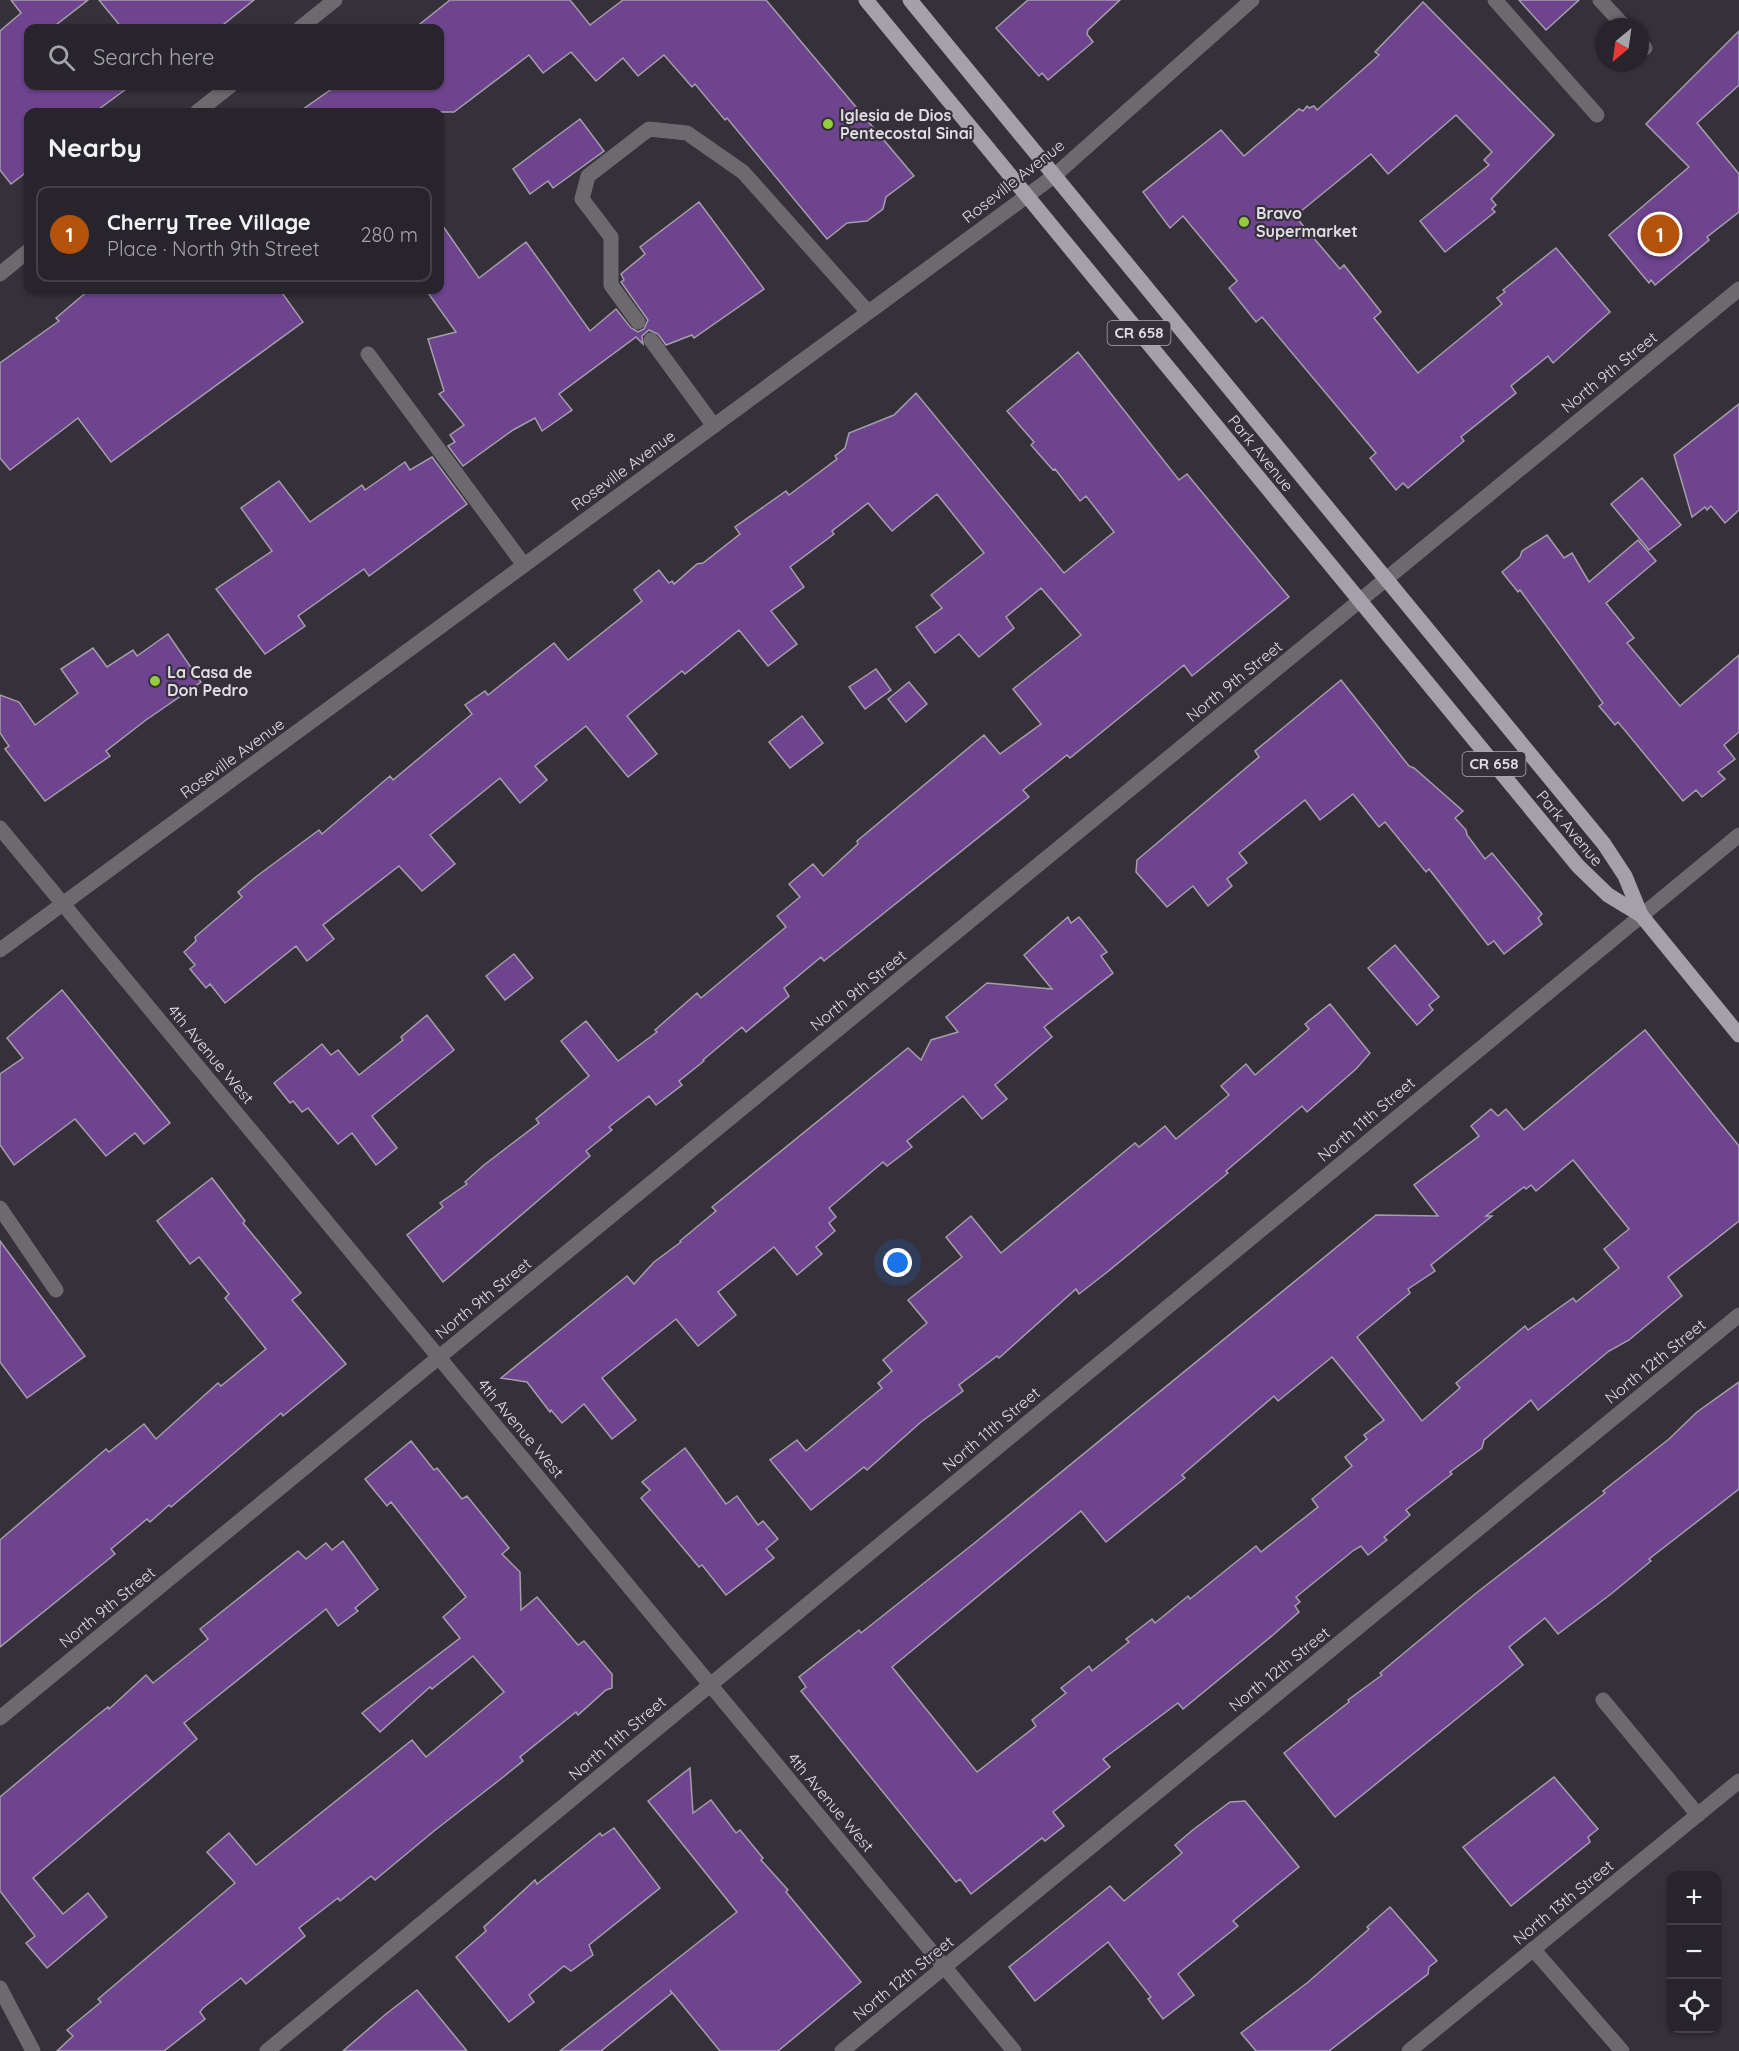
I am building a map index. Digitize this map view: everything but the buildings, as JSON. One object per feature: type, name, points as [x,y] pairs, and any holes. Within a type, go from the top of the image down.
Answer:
[{"type":"main road","name":"Park Avenue","points":[[866,0],[1578,866],[1608,895],[1641,915]]},
{"type":"main road","name":"Park Avenue","points":[[910,0],[1604,844],[1625,876],[1641,915],[1739,1035]]},
{"type":"street","points":[[305,24],[335,0]]},
{"type":"street","name":"Roseville Avenue","points":[[0,950],[1054,176],[1252,0]]},
{"type":"street","points":[[1495,0],[1597,115]]},
{"type":"street","points":[[1600,0],[1617,18]]},
{"type":"street","points":[[202,108],[225,90]]},
{"type":"street","points":[[638,322],[611,285],[611,237],[582,199],[588,176],[649,129],[687,133],[744,172],[868,312]]},
{"type":"street","points":[[0,274],[24,254]]},
{"type":"street","name":"North 9th Street","points":[[0,1718],[1739,289]]},
{"type":"street","points":[[651,340],[714,426]]},
{"type":"street","points":[[368,354],[524,565]]},
{"type":"street","name":"4th Avenue West","points":[[0,828],[1014,2051]]},
{"type":"street","name":"North 11th Street","points":[[267,2051],[1739,835]]},
{"type":"street","points":[[0,1208],[56,1290]]},
{"type":"street","name":"North 12th Street","points":[[842,2051],[1739,1315]]},
{"type":"street","points":[[1603,1700],[1698,1815]]},
{"type":"street","name":"North 13th Street","points":[[1409,2051],[1739,1781]]},
{"type":"street","points":[[1533,1949],[1622,2051]]},
{"type":"street","points":[[0,1988],[33,2051]]},
{"type":"place","name":"Iglesia de Dios Pentecostal Sinai","points":[[828,124]]},
{"type":"place","name":"Bravo Supermarket","points":[[1244,222]]},
{"type":"place","name":"Cherry Tree Village","points":[[1660,234]]},
{"type":"place","name":"La Casa de Don Pedro","points":[[155,681]]}]
